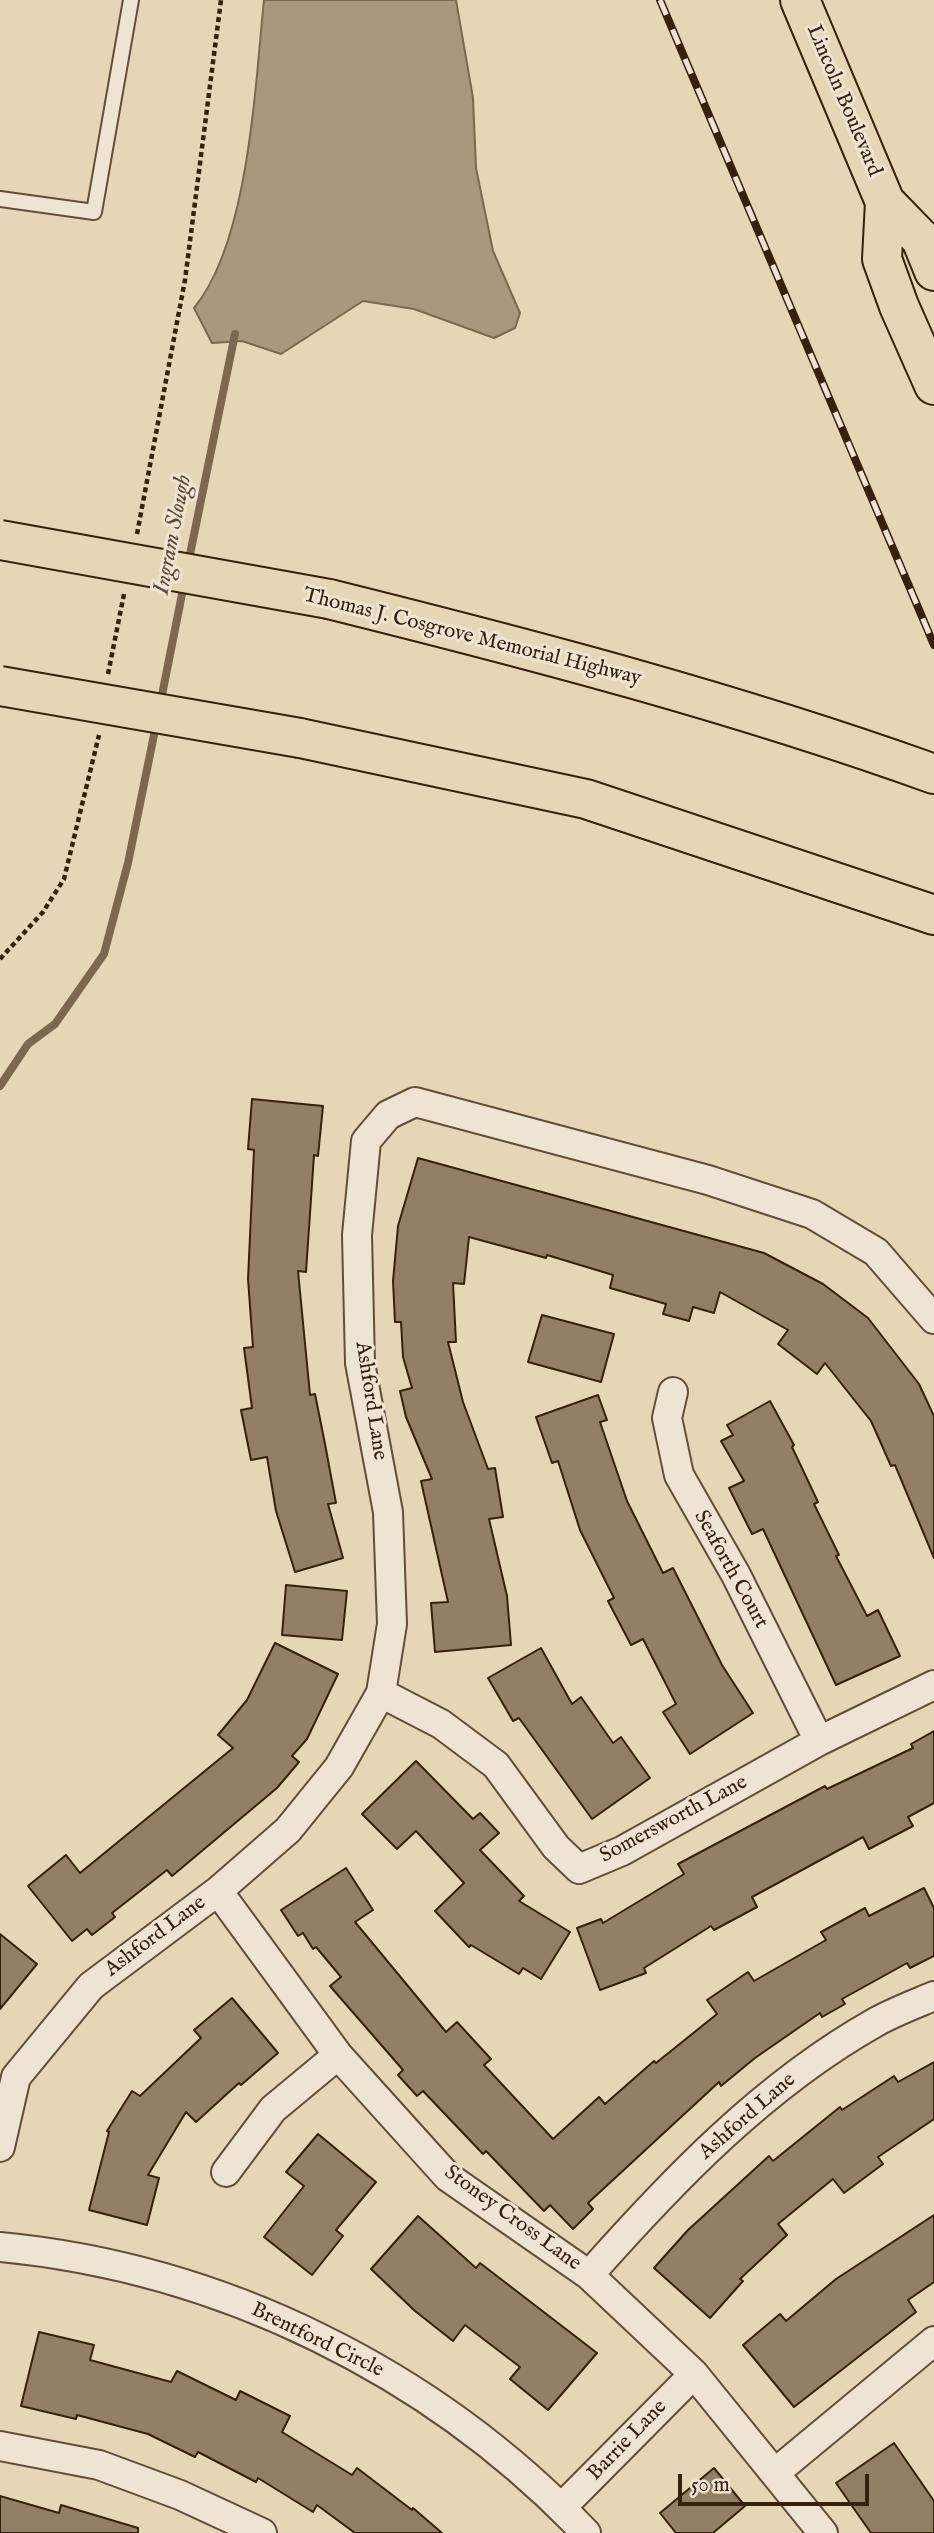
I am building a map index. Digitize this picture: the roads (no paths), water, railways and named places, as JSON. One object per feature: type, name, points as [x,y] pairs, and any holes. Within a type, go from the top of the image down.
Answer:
[{"type":"main road","name":"Lincoln Boulevard","points":[[800,0],[885,202],[930,256]]},
{"type":"main road","name":"Lincoln Boulevard","points":[[885,202],[882,259],[899,306],[934,385]]},
{"type":"main road","name":"Thomas J. Cosgrove Memorial Highway","points":[[0,541],[329,599],[586,663],[821,733],[934,774]]},
{"type":"main road","points":[[0,685],[300,738],[586,799],[934,915]]},
{"type":"street","name":"Ashford Lane","points":[[0,2147],[8,2074],[91,1986],[218,1891],[297,1819],[339,1767],[381,1693],[392,1624],[388,1511],[360,1363],[357,1235],[366,1141],[388,1115],[415,1102],[708,1181],[812,1214],[876,1252],[926,1305],[934,1319]]},
{"type":"street","name":"Seaforth Court","points":[[673,1392],[667,1418],[679,1475],[736,1575],[819,1741]]},
{"type":"street","name":"Somersworth Lane","points":[[381,1693],[440,1724],[496,1765],[556,1847],[579,1869],[622,1851],[819,1741],[934,1685]]},
{"type":"street","name":"Stoney Cross Lane","points":[[218,1891],[338,2055],[448,2177],[589,2275],[694,2374],[823,2533]]},
{"type":"street","name":"Ashford Lane","points":[[589,2275],[646,2210],[711,2147],[786,2081],[876,2021],[934,1996]]},
{"type":"street","points":[[226,2172],[272,2109],[338,2055]]},
{"type":"street","name":"Brentford Circle","points":[[0,2247],[92,2260],[139,2270],[267,2313],[334,2345],[438,2407],[503,2455],[562,2507],[586,2533]]},
{"type":"street","points":[[776,2472],[934,2341]]},
{"type":"street","name":"Barrie Lane","points":[[562,2507],[694,2374]]},
{"type":"street","points":[[0,2446],[99,2465],[180,2495],[262,2533]]},
{"type":"lane","points":[[0,199],[94,212],[131,0]]},
{"type":"waterway","name":"Ingram Slough","points":[[188,564],[235,334]]},
{"type":"waterway","name":"Ingram Slough","points":[[160,705],[184,584]]},
{"type":"waterway","name":"Ingram Slough","points":[[0,1086],[28,1044],[55,1024],[104,954],[128,863],[156,725]]},
{"type":"railway","points":[[660,0],[934,645]]}]
